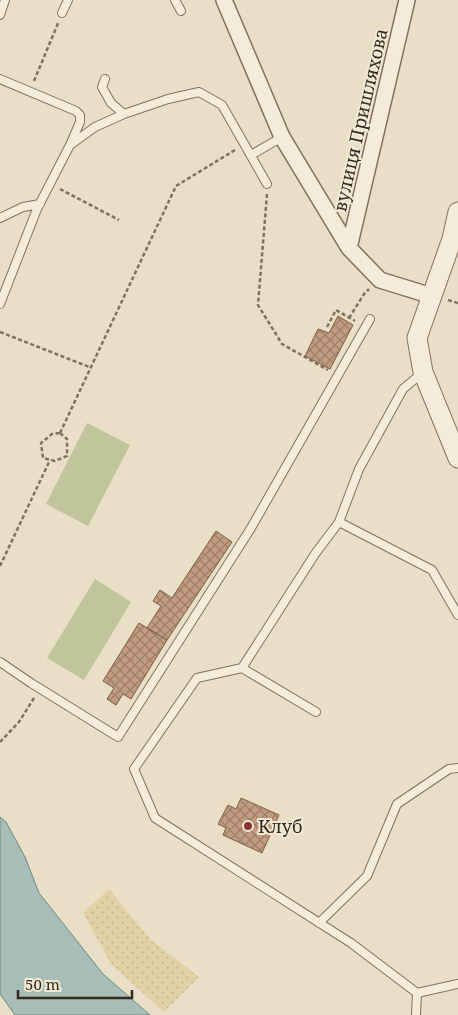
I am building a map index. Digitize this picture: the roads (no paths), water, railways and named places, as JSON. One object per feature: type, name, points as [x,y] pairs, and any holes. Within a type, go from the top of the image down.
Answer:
[{"type":"street","points":[[224,0],[282,137],[348,248],[380,280],[432,296]]},
{"type":"street","name":"вулиця Пришляхова","points":[[348,248],[407,0]]},
{"type":"street","points":[[458,212],[452,239],[418,338],[423,372],[458,458]]},
{"type":"lane","points":[[0,15],[5,0]]},
{"type":"lane","points":[[62,13],[68,0]]},
{"type":"lane","points":[[176,0],[181,11]]},
{"type":"lane","points":[[0,79],[76,111],[80,115],[80,122],[40,204],[0,304]]},
{"type":"lane","points":[[105,79],[102,87],[111,103],[124,114]]},
{"type":"lane","points":[[70,144],[95,127],[124,114],[168,99],[199,92],[222,105],[267,184]]},
{"type":"lane","points":[[251,155],[282,137]]},
{"type":"lane","points":[[0,218],[23,207],[40,204]]},
{"type":"lane","points":[[0,662],[118,737],[251,528],[370,319]]},
{"type":"lane","points":[[242,668],[315,554],[339,522],[359,470],[403,389],[423,372]]},
{"type":"lane","points":[[339,522],[432,570],[458,615]]},
{"type":"lane","points":[[316,712],[242,668],[197,678],[134,769],[155,818],[351,943],[417,993],[458,984]]},
{"type":"lane","points":[[319,923],[367,876],[397,804],[449,769],[458,768]]},
{"type":"lane","points":[[416,1015],[417,993]]},
{"type":"water","points":[[0,817],[6,822],[25,857],[39,893],[103,974],[150,1015],[15,1015],[0,994]]},
{"type":"place","name":"Клуб","points":[[248,826]]}]
